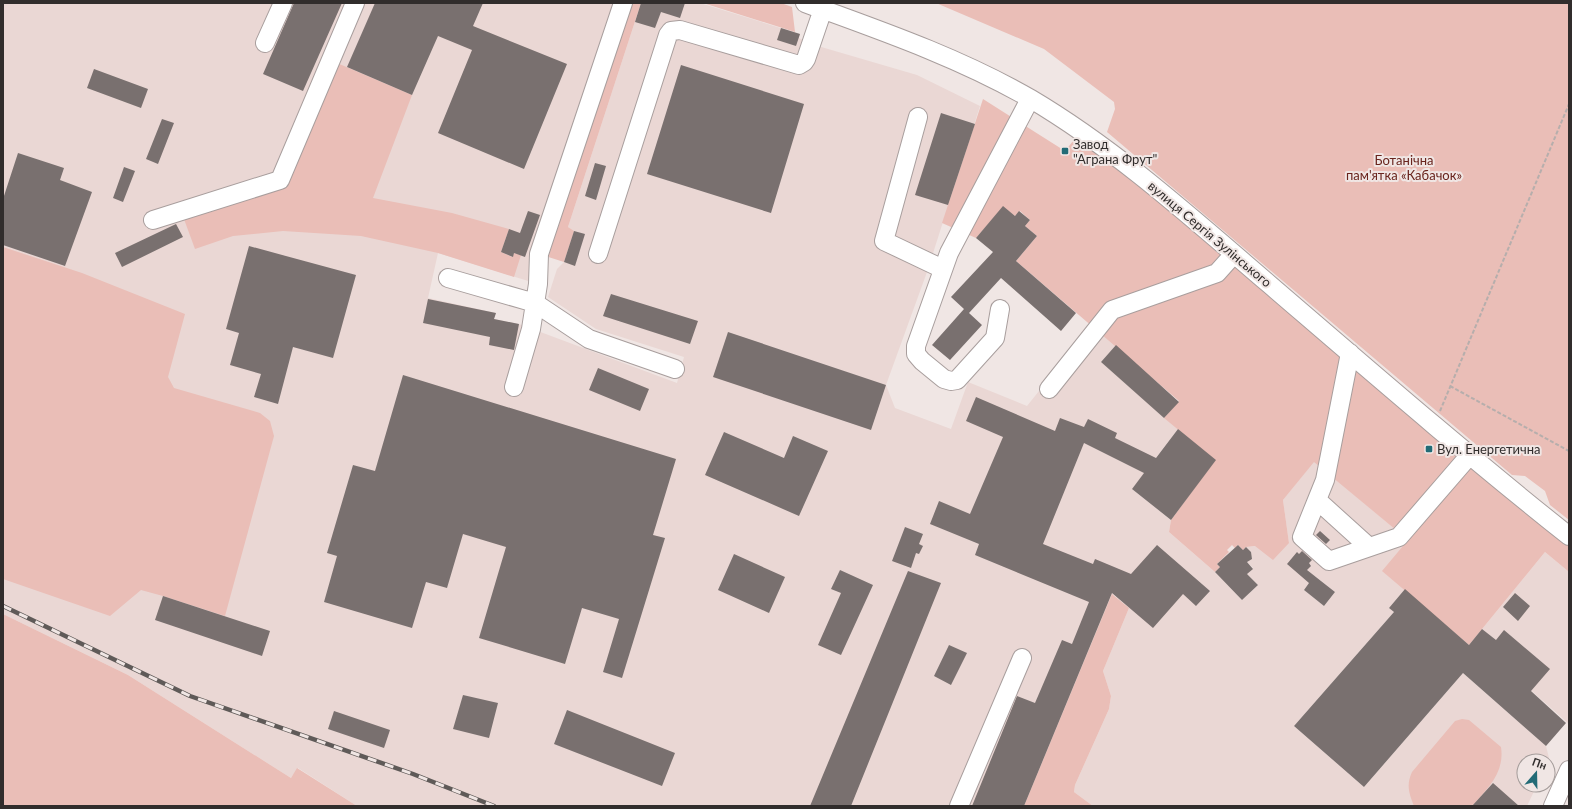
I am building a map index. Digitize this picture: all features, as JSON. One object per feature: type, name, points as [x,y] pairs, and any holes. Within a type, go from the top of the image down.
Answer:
[{"type":"street","points":[[265,43],[283,3]]},
{"type":"street","points":[[153,220],[280,180],[355,3]]},
{"type":"street","points":[[514,387],[531,329],[535,303],[539,254],[622,3]]},
{"type":"street","name":"вулиця Сергія Зулінського","points":[[805,3],[944,56],[1030,99],[1087,135],[1145,180],[1234,254],[1469,456],[1569,536]]},
{"type":"street","points":[[598,254],[668,35],[671,32],[680,30],[799,66],[806,59],[823,9]]},
{"type":"street","points":[[1000,309],[995,338],[957,380],[951,381],[944,379],[922,361],[916,354],[916,346],[949,253],[1030,99]]},
{"type":"street","points":[[918,117],[884,241],[943,269]]},
{"type":"street","points":[[1049,389],[1112,310],[1217,273],[1234,254]]},
{"type":"street","points":[[448,278],[535,303],[589,339],[675,369]]},
{"type":"street","points":[[1350,353],[1325,480],[1302,538],[1329,561],[1398,537],[1469,456]]},
{"type":"street","points":[[1316,500],[1369,547]]},
{"type":"street","points":[[959,806],[1022,658]]},
{"type":"street","points":[[1553,806],[1569,770]]},
{"type":"path","points":[[1434,425],[1569,104]]},
{"type":"path","points":[[1450,386],[1569,451]]},
{"type":"shaded area","points":[[3,3],[623,3],[538,284],[438,253],[428,298],[496,313],[494,319],[519,324],[677,383],[684,357],[596,329],[548,297],[557,269],[564,262],[573,231],[568,227],[641,3],[700,3],[800,34],[799,38],[811,44],[917,75],[980,106],[927,272],[886,385],[895,408],[951,429],[968,382],[1027,406],[1091,326],[1116,345],[1101,362],[1178,429],[1132,489],[1171,520],[1169,532],[1215,572],[1242,600],[1258,585],[1247,574],[1253,568],[1247,562],[1252,558],[1246,547],[1289,543],[1283,500],[1314,461],[1408,540],[1405,589],[1389,608],[1394,612],[1294,726],[1364,787],[1463,673],[1546,746],[1548,753],[1516,753],[1516,793],[1533,793],[1527,806],[1093,806],[1074,792],[1075,785],[1109,709],[1111,696],[1103,671],[1129,608],[1113,594],[1024,806],[357,806],[298,768],[291,778],[128,675],[3,614]],"holes":[[[1315,576],[1335,592],[1324,606],[1304,590]]]},
{"type":"shaded area","points":[[1545,552],[1569,572],[1569,724],[1482,647],[1469,645]]},
{"type":"green space","points":[[623,3],[641,3],[568,227],[574,231],[564,262],[539,254]]},
{"type":"green space","points":[[703,3],[781,3],[792,7],[795,32]]},
{"type":"green space","name":"Ботанічна пам'ятка «Кабачок»","points":[[936,3],[1569,3],[1569,520],[1550,505],[1545,491],[1525,476],[1512,475],[1107,132],[1115,109],[1114,102],[1044,49]]},
{"type":"green space","points":[[330,60],[412,95],[373,198],[452,213],[509,229],[501,252],[512,257],[514,253],[521,255],[514,277],[438,253],[361,236],[283,231],[233,236],[195,249],[181,211],[280,180]]},
{"type":"green space","points":[[983,99],[1065,151],[1081,131],[1569,536],[1569,572],[1545,552],[1469,645],[1382,571],[1408,540],[1314,462],[1283,500],[1289,543],[1273,560],[1255,546],[1246,547],[1243,550],[1238,545],[1235,548],[1232,545],[1227,550],[1229,552],[1217,564],[1220,567],[1215,572],[1169,532],[1171,520],[1215,460],[1164,418],[1179,401],[1016,261],[1037,236],[1025,226],[1030,220],[1020,211],[1015,216],[1003,207],[976,238],[942,223]]},
{"type":"green space","points":[[3,247],[82,273],[185,314],[168,377],[174,388],[260,413],[270,421],[274,436],[225,616],[141,590],[110,616],[3,579]]},
{"type":"green space","points":[[1112,594],[1129,608],[1103,671],[1111,696],[1109,709],[1075,785],[1074,792],[1093,806],[1024,806]]},
{"type":"green space","points":[[3,614],[128,675],[291,778],[297,768],[357,806],[3,806]]},
{"type":"green space","points":[[1462,719],[1469,720],[1501,747],[1502,756],[1498,773],[1489,787],[1472,806],[1414,806],[1409,789],[1409,781],[1412,772],[1455,721]]},
{"type":"building","points":[[294,3],[342,3],[303,91],[263,74]]},
{"type":"building","points":[[375,3],[483,3],[473,26],[567,64],[524,169],[438,133],[472,50],[438,36],[412,95],[347,67]]},
{"type":"building","points":[[641,3],[685,3],[680,18],[661,12],[655,28],[635,22]]},
{"type":"building","points":[[781,28],[800,34],[796,46],[777,40]]},
{"type":"building","points":[[681,65],[804,104],[771,213],[647,174]]},
{"type":"building","points":[[94,69],[148,89],[141,108],[87,88]]},
{"type":"building","points":[[941,113],[975,124],[948,205],[915,195]]},
{"type":"building","points":[[162,119],[174,123],[158,164],[146,159]]},
{"type":"building","points":[[18,153],[64,168],[60,180],[92,192],[65,266],[3,245],[3,199]]},
{"type":"building","points":[[595,163],[606,166],[596,200],[585,196]]},
{"type":"building","points":[[124,167],[135,171],[123,202],[113,198]]},
{"type":"building","points":[[1003,206],[1015,216],[1019,211],[1030,220],[1025,226],[1037,236],[1016,261],[1076,313],[1061,331],[1001,278],[969,313],[982,325],[950,360],[932,345],[964,309],[951,297],[993,252],[976,238]]},
{"type":"building","points":[[528,211],[540,215],[525,257],[514,253],[513,257],[501,252],[509,229],[520,233]]},
{"type":"building","points":[[176,224],[183,237],[122,267],[115,253]]},
{"type":"building","points":[[574,231],[585,234],[575,266],[564,262]]},
{"type":"building","points":[[249,246],[356,275],[333,358],[293,347],[278,404],[254,397],[261,374],[230,365],[239,333],[226,329]]},
{"type":"building","points":[[611,294],[698,321],[690,344],[603,316]]},
{"type":"building","points":[[428,299],[496,313],[494,319],[519,324],[514,350],[489,345],[490,337],[423,323]]},
{"type":"building","points":[[728,332],[886,385],[871,430],[713,377]]},
{"type":"building","points":[[1116,345],[1179,402],[1164,418],[1101,362]]},
{"type":"building","points":[[598,368],[649,389],[640,411],[589,390]]},
{"type":"building","points":[[403,375],[676,459],[653,535],[665,538],[622,678],[603,672],[619,619],[582,608],[565,664],[479,638],[506,547],[463,534],[447,588],[426,582],[412,628],[324,602],[337,556],[327,553],[353,465],[375,471]]},
{"type":"building","points":[[976,397],[1055,431],[1060,418],[1084,427],[1088,419],[1117,433],[1115,438],[1156,458],[1178,429],[1216,460],[1171,520],[1132,489],[1144,473],[1084,443],[1043,544],[1093,564],[1095,559],[1131,574],[1157,545],[1210,591],[1196,606],[1183,594],[1153,628],[1112,593],[1024,806],[972,806],[1017,696],[1035,703],[1062,640],[1072,644],[1089,602],[975,555],[979,544],[930,524],[939,501],[970,514],[1003,437],[966,421]]},
{"type":"building","points":[[724,432],[784,458],[793,436],[828,451],[799,516],[705,475]]},
{"type":"building","points":[[905,527],[923,534],[919,544],[923,546],[919,554],[916,553],[911,568],[892,561]]},
{"type":"building","points":[[1320,531],[1330,540],[1326,544],[1316,535]]},
{"type":"building","points":[[1238,545],[1243,550],[1246,547],[1251,552],[1252,559],[1247,562],[1253,569],[1247,574],[1258,585],[1242,600],[1215,572],[1220,567],[1217,564]]},
{"type":"building","points":[[1302,551],[1312,560],[1309,563],[1311,566],[1307,570],[1335,592],[1324,606],[1304,590],[1309,583],[1287,564],[1297,552],[1299,554]]},
{"type":"building","points":[[734,554],[785,577],[769,613],[718,590]]},
{"type":"building","points":[[840,570],[873,585],[841,655],[818,645],[841,593],[831,589]]},
{"type":"building","points":[[908,571],[941,583],[851,806],[810,806]]},
{"type":"building","points":[[1405,589],[1469,645],[1482,629],[1496,640],[1504,630],[1550,669],[1531,691],[1566,723],[1546,746],[1463,673],[1364,787],[1294,726],[1394,612],[1389,608]]},
{"type":"building","points":[[1515,593],[1530,606],[1518,621],[1503,607]]},
{"type":"building","points":[[163,596],[270,631],[262,656],[155,620]]},
{"type":"building","points":[[949,645],[967,653],[951,685],[934,676]]},
{"type":"building","points":[[463,695],[498,703],[489,738],[453,729]]},
{"type":"building","points":[[567,710],[675,753],[662,786],[554,744]]},
{"type":"building","points":[[334,711],[390,730],[384,748],[328,729]]},
{"type":"building","points":[[1493,783],[1519,806],[1472,806]]},
{"type":"railway","points":[[3,606],[190,696],[413,774],[494,806]]},
{"type":"place","name":"Завод \"Аграна Фрут\"","points":[[1065,151]]},
{"type":"place","name":"Вул. Енергетична","points":[[1429,449]]}]
